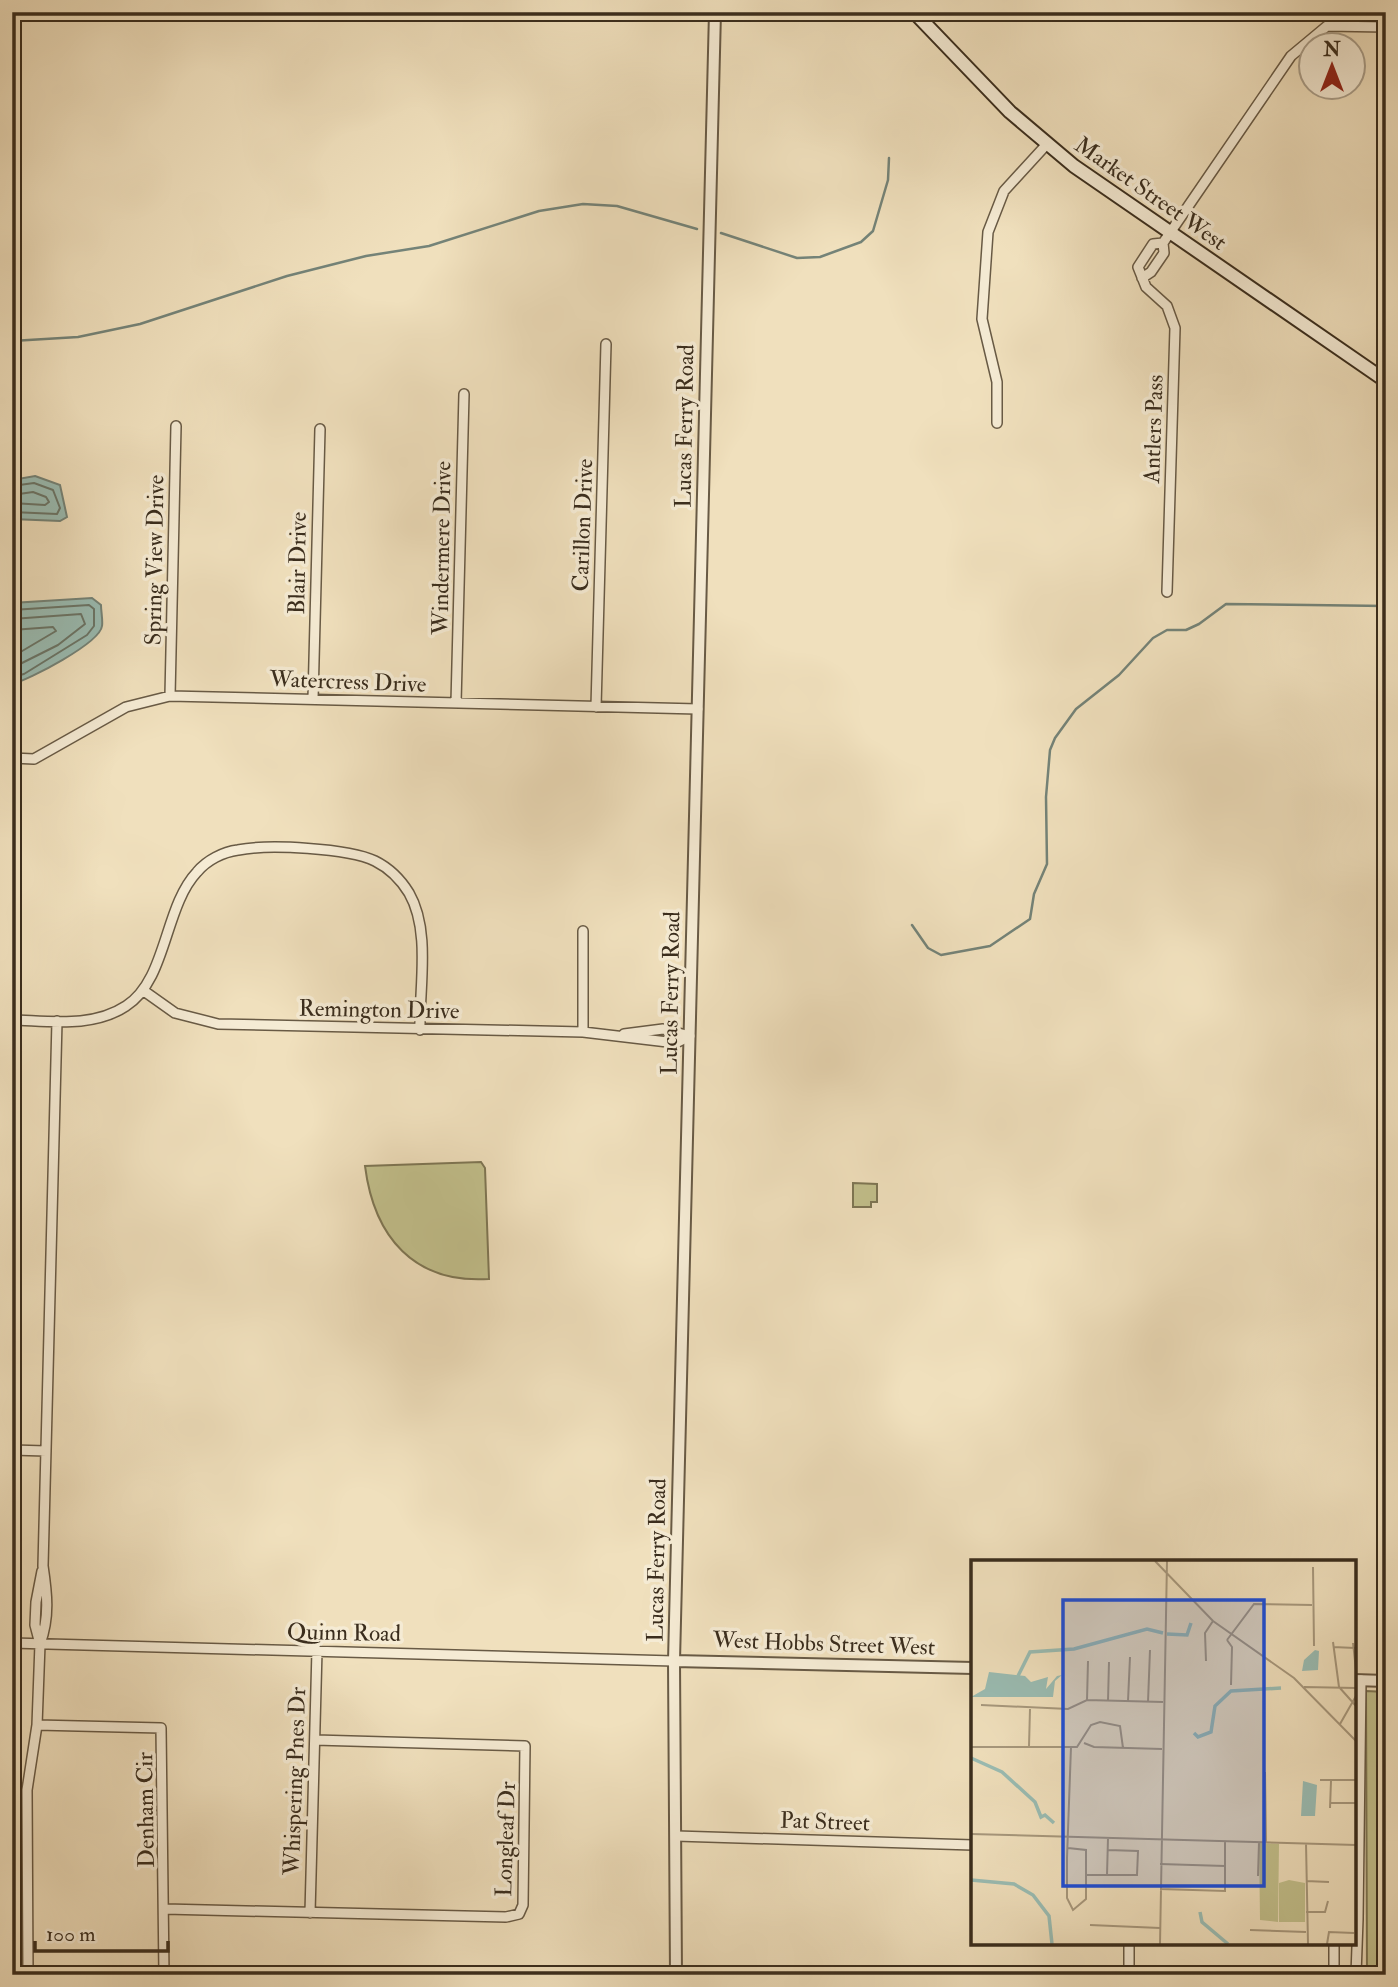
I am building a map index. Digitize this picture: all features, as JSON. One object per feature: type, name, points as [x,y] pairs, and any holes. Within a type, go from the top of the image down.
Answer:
[{"type":"main road","name":"Market Street West","points":[[914,12],[1010,112],[1167,238],[1386,381]]},
{"type":"street","name":"Lucas Ferry Road","points":[[676,1975],[674,1661],[715,12]]},
{"type":"street","points":[[1167,238],[1153,244],[1138,267],[1142,278],[1151,272],[1164,253],[1167,238],[1291,56],[1326,26],[1386,27]]},
{"type":"street","points":[[997,423],[997,382],[982,318],[988,232],[1003,191],[1047,144]]},
{"type":"street","name":"Antlers Pass","points":[[1142,278],[1146,287],[1167,306],[1175,328],[1167,592]]},
{"type":"street","name":"Carillon Drive","points":[[596,707],[606,344]]},
{"type":"street","name":"Windermere Drive","points":[[456,703],[464,394]]},
{"type":"street","name":"Spring View Drive","points":[[170,695],[176,426]]},
{"type":"street","name":"Blair Drive","points":[[313,699],[320,429]]},
{"type":"street","name":"Watercress Drive","points":[[12,758],[34,759],[126,707],[170,695],[698,709]]},
{"type":"street","points":[[12,1020],[97,1019],[127,1006],[144,991],[185,888],[207,863],[237,850],[335,852],[377,862],[396,875],[409,893],[420,925],[420,1030]]},
{"type":"street","points":[[583,931],[583,1032]]},
{"type":"street","name":"Remington Drive","points":[[144,991],[165,1007],[196,1021],[622,1035],[663,1029],[690,1036]]},
{"type":"street","points":[[28,1975],[27,1790],[37,1725],[40,1644],[47,1626],[43,1566],[57,1021]]},
{"type":"street","points":[[12,1450],[46,1451]]},
{"type":"street","name":"Quinn Road","points":[[12,1643],[674,1661]]},
{"type":"street","name":"Whispering Pnes Dr","points":[[310,1913],[317,1650]]},
{"type":"street","name":"West Hobbs Street West","points":[[674,1661],[971,1668]]},
{"type":"street","points":[[1356,1975],[1358,1680],[1386,1681]]},
{"type":"street","name":"Denham Cir","points":[[37,1725],[161,1728],[164,1975]]},
{"type":"street","name":"Longleaf Dr","points":[[165,1909],[506,1917],[519,1914],[523,1905],[525,1746],[315,1740]]},
{"type":"street","name":"Pat Street","points":[[676,1836],[971,1845]]},
{"type":"street","points":[[1129,1945],[1129,1975]]},
{"type":"street","points":[[1334,1945],[1334,1975]]},
{"type":"shaded area","points":[[481,1162],[485,1168],[489,1279],[463,1278],[439,1273],[419,1264],[402,1251],[388,1234],[370,1191],[365,1166]]},
{"type":"shaded area","points":[[853,1183],[877,1184],[877,1202],[871,1202],[871,1207],[853,1207]]},
{"type":"shaded area","points":[[1366,1691],[1386,1692],[1386,1975],[1367,1975]]},
{"type":"water","points":[[35,476],[60,485],[67,517],[60,521],[12,519],[12,480]]},
{"type":"water","points":[[92,598],[101,605],[102,626],[98,633],[63,660],[12,684],[12,603]]},
{"type":"waterway","points":[[721,233],[797,258],[820,257],[861,242],[873,231],[888,180],[889,158]]},
{"type":"waterway","points":[[12,341],[78,337],[140,324],[287,276],[366,256],[429,246],[539,211],[583,204],[617,206],[697,229]]},
{"type":"waterway","points":[[912,925],[928,948],[941,955],[990,946],[1030,919],[1034,894],[1047,864],[1046,797],[1050,750],[1055,738],[1076,709],[1119,675],[1153,638],[1167,630],[1186,630],[1199,624],[1226,604],[1386,606]]}]
